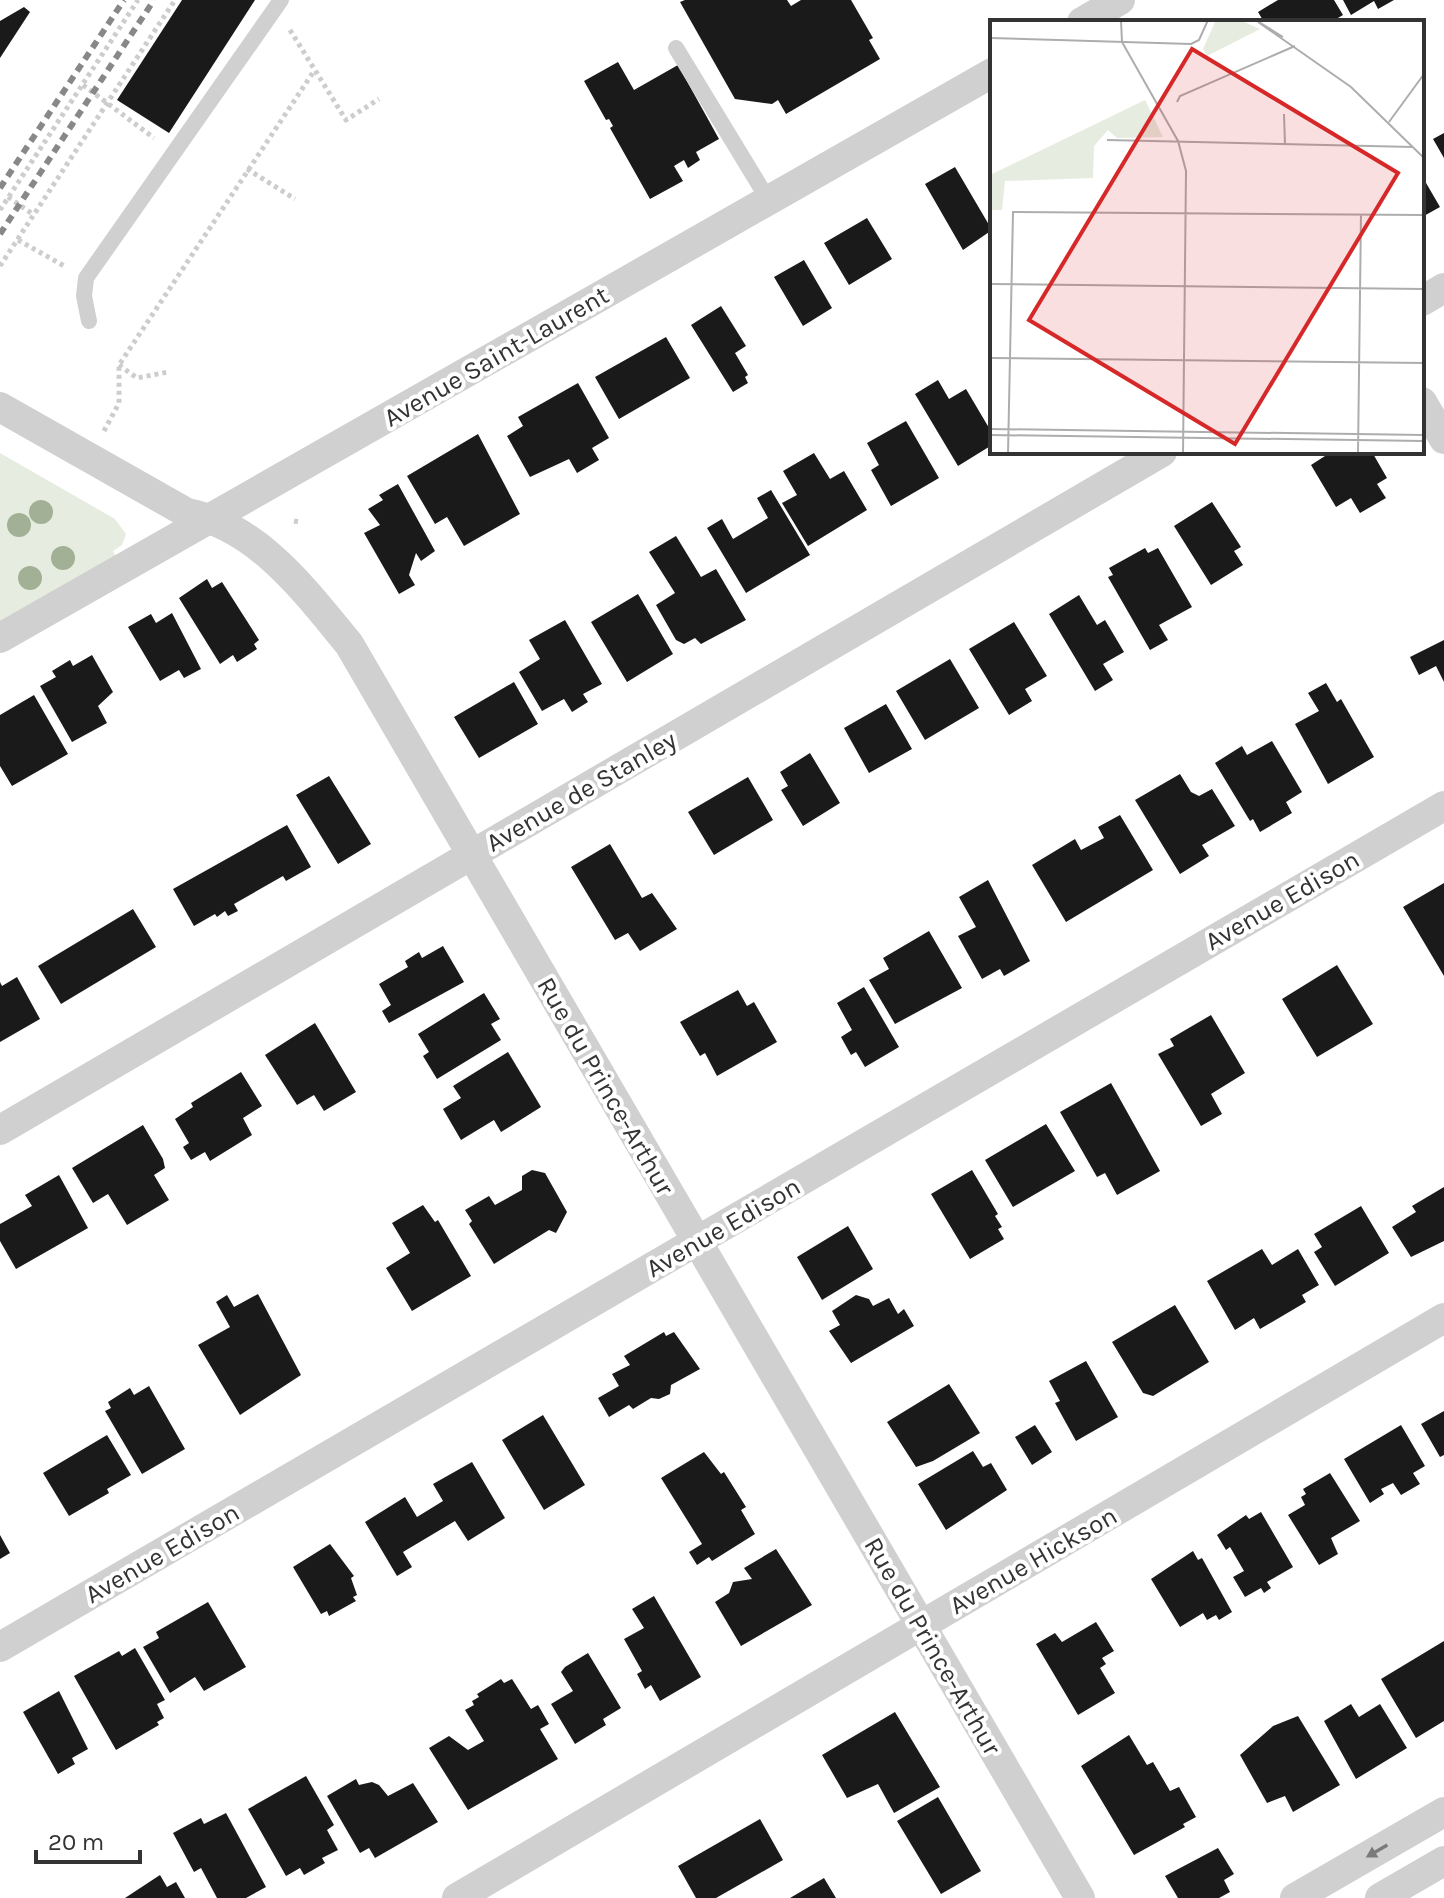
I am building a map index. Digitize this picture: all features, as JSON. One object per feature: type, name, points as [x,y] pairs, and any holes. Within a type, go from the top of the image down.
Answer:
[{"type":"street","points":[[1085,20],[1120,0]]},
{"type":"street","name":"Avenue Saint-Laurent","points":[[0,638],[990,74]]},
{"type":"street","points":[[1424,300],[1444,288]]},
{"type":"street","points":[[1424,405],[1444,439]]},
{"type":"street","name":"Rue du Prince-Arthur","points":[[0,407],[187,513],[212,518],[287,569],[349,644],[1080,1898]]},
{"type":"street","name":"Avenue de Stanley","points":[[0,1130],[1159,454]]},
{"type":"street","name":"Avenue Edison","points":[[0,1647],[1444,806]]},
{"type":"street","name":"Avenue Hickson","points":[[457,1898],[1444,1318]]},
{"type":"street","points":[[1295,1898],[1444,1812]]},
{"type":"street","points":[[1380,1898],[1444,1861]]},
{"type":"lane","points":[[89,321],[84,296],[86,278],[281,0]]},
{"type":"lane","points":[[676,48],[769,201]]},
{"type":"path","points":[[0,210],[138,0]]},
{"type":"path","points":[[0,266],[175,0]]},
{"type":"path","points":[[291,31],[346,120],[379,99]]},
{"type":"path","points":[[106,428],[119,403],[119,365],[314,71]]},
{"type":"path","points":[[83,85],[174,154]]},
{"type":"path","points":[[247,169],[295,199]]},
{"type":"path","points":[[8,197],[35,215]]},
{"type":"path","points":[[18,240],[86,278]]},
{"type":"path","points":[[119,365],[137,378],[168,372]]},
{"type":"shaded area","points":[[0,453],[115,519],[126,534],[122,545],[113,551],[116,557],[0,623]]},
{"type":"building","points":[[182,0],[255,0],[169,133],[117,100]]},
{"type":"building","points":[[787,0],[791,6],[801,0],[851,0],[873,38],[869,40],[880,59],[786,114],[778,100],[772,104],[735,99],[680,2]]},
{"type":"building","points":[[1278,0],[1334,0],[1343,15],[1334,20],[1263,20],[1258,12]]},
{"type":"building","points":[[1343,0],[1394,0],[1378,9],[1374,1],[1351,15]]},
{"type":"building","points":[[24,7],[30,12],[0,58],[0,21]]},
{"type":"building","points":[[618,62],[634,90],[678,65],[719,139],[696,152],[700,160],[688,168],[684,160],[674,166],[683,181],[650,199],[610,128],[613,126],[609,119],[606,120],[584,81]]},
{"type":"building","points":[[1444,133],[1444,158],[1433,139]]},
{"type":"building","points":[[955,167],[990,231],[963,250],[925,184]]},
{"type":"building","points":[[1424,179],[1440,207],[1424,216]]},
{"type":"building","points":[[867,218],[892,259],[849,285],[824,243]]},
{"type":"building","points":[[804,260],[832,308],[803,326],[774,277]]},
{"type":"building","points":[[721,306],[746,346],[735,353],[748,375],[745,377],[748,383],[733,392],[691,325]]},
{"type":"building","points":[[666,337],[690,378],[619,419],[595,377]]},
{"type":"building","points":[[938,380],[949,399],[966,389],[990,430],[990,446],[958,466],[915,394]]},
{"type":"building","points":[[578,383],[609,438],[592,448],[599,460],[577,473],[569,459],[530,477],[507,436],[523,426],[518,417]]},
{"type":"building","points":[[906,421],[939,478],[891,506],[871,470],[879,465],[867,443]]},
{"type":"building","points":[[478,434],[520,514],[464,546],[447,517],[435,524],[407,476]]},
{"type":"building","points":[[814,453],[830,479],[844,471],[867,510],[808,546],[782,503],[797,495],[783,471]]},
{"type":"building","points":[[1373,454],[1387,478],[1377,484],[1386,498],[1360,513],[1351,498],[1336,507],[1311,465],[1325,456]]},
{"type":"building","points":[[398,484],[435,551],[421,561],[416,553],[409,575],[415,585],[399,594],[364,533],[380,525],[368,509],[383,500],[379,495]]},
{"type":"building","points":[[771,490],[810,555],[746,593],[707,528],[722,519],[733,539],[768,518],[757,498]]},
{"type":"building","points":[[1212,502],[1241,547],[1234,551],[1243,565],[1211,585],[1174,526]]},
{"type":"building","points":[[676,536],[701,577],[716,569],[746,620],[701,644],[695,638],[684,644],[676,640],[656,605],[675,593],[649,552]]},
{"type":"building","points":[[1145,548],[1148,553],[1158,548],[1192,607],[1159,625],[1168,640],[1150,650],[1108,577],[1113,575],[1109,568]]},
{"type":"building","points":[[207,579],[212,588],[222,582],[259,640],[254,644],[257,649],[237,662],[233,655],[220,664],[179,598]]},
{"type":"building","points":[[638,594],[673,654],[627,682],[591,622]]},
{"type":"building","points":[[1079,595],[1097,625],[1105,620],[1124,652],[1103,664],[1113,680],[1095,691],[1049,614]]},
{"type":"building","points":[[172,613],[201,669],[184,678],[179,670],[160,681],[128,627],[151,614],[156,623]]},
{"type":"building","points":[[565,620],[602,684],[583,694],[588,702],[572,712],[564,699],[542,711],[519,672],[540,659],[529,640]]},
{"type":"building","points":[[1014,622],[1047,676],[1025,689],[1032,701],[1009,715],[969,649]]},
{"type":"building","points":[[1444,640],[1444,682],[1436,666],[1419,675],[1410,657]]},
{"type":"building","points":[[92,655],[113,692],[98,706],[107,723],[72,742],[40,686],[56,677],[52,671],[70,660],[73,666]]},
{"type":"building","points":[[950,659],[979,708],[925,740],[896,691]]},
{"type":"building","points":[[514,682],[538,724],[479,758],[454,717]]},
{"type":"building","points":[[1326,683],[1337,702],[1341,699],[1374,757],[1328,784],[1295,724],[1319,711],[1308,693]]},
{"type":"building","points":[[34,695],[68,754],[12,786],[0,766],[0,715]]},
{"type":"building","points":[[886,704],[912,749],[869,773],[844,728]]},
{"type":"building","points":[[1272,741],[1302,792],[1286,802],[1292,813],[1260,832],[1215,763],[1242,746],[1247,755]]},
{"type":"building","points":[[810,753],[840,803],[803,826],[781,790],[788,786],[780,772]]},
{"type":"building","points":[[1180,774],[1191,792],[1199,796],[1212,789],[1235,826],[1202,845],[1209,856],[1180,874],[1135,800]]},
{"type":"building","points":[[329,776],[371,844],[338,864],[296,795]]},
{"type":"building","points":[[748,777],[773,820],[714,855],[688,812]]},
{"type":"building","points":[[1120,815],[1153,870],[1066,922],[1032,865],[1075,839],[1081,850],[1104,838],[1098,827]]},
{"type":"building","points":[[287,825],[311,867],[286,881],[283,876],[234,904],[238,911],[228,916],[225,911],[217,917],[215,914],[194,926],[173,889]]},
{"type":"building","points":[[610,844],[642,898],[652,893],[677,929],[640,951],[628,933],[615,940],[571,867]]},
{"type":"building","points":[[988,880],[1030,961],[1004,976],[1000,969],[982,979],[958,936],[976,927],[959,897]]},
{"type":"building","points":[[1444,883],[1444,976],[1403,907]]},
{"type":"building","points":[[133,909],[156,947],[61,1004],[38,966]]},
{"type":"building","points":[[929,931],[962,988],[895,1024],[869,980],[889,969],[883,958]]},
{"type":"building","points":[[443,946],[464,982],[389,1023],[382,1011],[391,1005],[379,984],[408,967],[405,961],[419,952],[422,958]]},
{"type":"building","points":[[1337,965],[1373,1024],[1317,1057],[1282,999]]},
{"type":"building","points":[[17,977],[40,1019],[0,1042],[0,982],[2,986]]},
{"type":"building","points":[[864,987],[899,1047],[865,1067],[856,1052],[851,1055],[841,1037],[852,1030],[837,1003]]},
{"type":"building","points":[[738,990],[747,1006],[754,1002],[777,1042],[717,1076],[705,1053],[700,1056],[680,1022]]},
{"type":"building","points":[[484,993],[500,1019],[491,1024],[501,1040],[437,1079],[423,1056],[429,1052],[418,1034]]},
{"type":"building","points":[[1211,1015],[1245,1073],[1211,1094],[1222,1114],[1201,1126],[1158,1054],[1174,1046],[1170,1039]]},
{"type":"building","points":[[315,1023],[356,1092],[324,1111],[314,1095],[297,1105],[265,1055]]},
{"type":"building","points":[[508,1052],[541,1107],[501,1132],[494,1120],[461,1140],[443,1109],[461,1098],[453,1086]]},
{"type":"building","points":[[241,1072],[262,1106],[243,1118],[252,1135],[210,1161],[205,1152],[191,1160],[183,1147],[189,1143],[175,1119],[193,1107],[191,1103]]},
{"type":"building","points":[[1111,1083],[1160,1171],[1117,1195],[1105,1173],[1097,1177],[1060,1112]]},
{"type":"building","points":[[1046,1124],[1075,1171],[1013,1207],[985,1160]]},
{"type":"building","points":[[143,1125],[163,1159],[165,1168],[154,1175],[169,1200],[127,1225],[108,1194],[93,1203],[72,1168]]},
{"type":"building","points":[[532,1170],[545,1173],[567,1212],[556,1233],[549,1230],[494,1264],[469,1224],[472,1221],[465,1210],[489,1196],[495,1205],[522,1190],[522,1176]]},
{"type":"building","points":[[972,1170],[998,1214],[995,1216],[1002,1227],[998,1229],[1004,1239],[970,1259],[931,1194]]},
{"type":"building","points":[[59,1175],[88,1228],[16,1269],[0,1241],[0,1224],[32,1206],[25,1195]]},
{"type":"building","points":[[1444,1187],[1444,1241],[1411,1257],[1392,1227],[1416,1212],[1412,1206]]},
{"type":"building","points":[[423,1205],[435,1222],[438,1220],[471,1276],[412,1311],[386,1268],[410,1253],[392,1223]]},
{"type":"building","points":[[1361,1206],[1389,1253],[1335,1286],[1314,1252],[1322,1247],[1314,1234]]},
{"type":"building","points":[[848,1226],[873,1269],[822,1300],[797,1257]]},
{"type":"building","points":[[1262,1249],[1272,1265],[1298,1249],[1319,1285],[1302,1295],[1306,1302],[1260,1329],[1254,1318],[1235,1330],[1207,1281]]},
{"type":"building","points":[[258,1294],[301,1375],[240,1415],[198,1345],[230,1327],[216,1302],[227,1295],[234,1307]]},
{"type":"building","points":[[856,1295],[869,1299],[873,1306],[889,1298],[898,1314],[904,1309],[914,1326],[851,1363],[829,1331],[840,1325],[832,1311]]},
{"type":"building","points":[[1175,1305],[1209,1362],[1153,1396],[1143,1393],[1112,1342]]},
{"type":"building","points":[[664,1332],[666,1336],[674,1332],[700,1369],[671,1385],[670,1394],[659,1399],[651,1398],[633,1409],[629,1405],[609,1417],[598,1398],[619,1386],[612,1374],[630,1365],[624,1356]]},
{"type":"building","points":[[1086,1361],[1118,1417],[1076,1441],[1055,1403],[1060,1401],[1049,1381]]},
{"type":"building","points":[[949,1384],[980,1433],[933,1461],[916,1467],[887,1422]]},
{"type":"building","points":[[149,1386],[185,1449],[142,1474],[105,1411],[111,1408],[108,1402],[130,1388],[134,1395]]},
{"type":"building","points":[[1444,1411],[1444,1455],[1440,1457],[1421,1424]]},
{"type":"building","points":[[543,1415],[585,1485],[544,1510],[502,1440]]},
{"type":"building","points":[[1035,1425],[1052,1452],[1032,1465],[1015,1437]]},
{"type":"building","points":[[1401,1425],[1425,1466],[1413,1473],[1420,1484],[1401,1495],[1393,1483],[1381,1489],[1384,1494],[1370,1503],[1344,1459]]},
{"type":"building","points":[[107,1435],[131,1475],[107,1489],[109,1493],[69,1516],[43,1473]]},
{"type":"building","points":[[973,1451],[983,1467],[991,1463],[1007,1490],[946,1530],[918,1484]]},
{"type":"building","points":[[704,1452],[721,1474],[724,1472],[746,1507],[741,1510],[755,1534],[712,1561],[709,1557],[697,1565],[689,1552],[702,1544],[661,1478]]},
{"type":"building","points":[[472,1462],[505,1518],[468,1541],[455,1521],[403,1552],[412,1567],[397,1576],[365,1522],[405,1497],[417,1517],[443,1501],[433,1484]]},
{"type":"building","points":[[1330,1473],[1360,1521],[1331,1538],[1338,1554],[1319,1565],[1288,1515],[1305,1505],[1301,1497],[1306,1494],[1303,1489]]},
{"type":"building","points":[[1261,1512],[1293,1567],[1267,1582],[1271,1588],[1264,1593],[1261,1588],[1245,1597],[1233,1577],[1244,1571],[1230,1547],[1226,1550],[1217,1535],[1246,1515],[1249,1519]]},
{"type":"building","points":[[0,1535],[10,1553],[0,1559]]},
{"type":"building","points":[[330,1544],[354,1576],[351,1578],[357,1595],[353,1597],[356,1601],[329,1616],[327,1611],[321,1614],[293,1567]]},
{"type":"building","points":[[776,1549],[812,1605],[741,1646],[715,1602],[729,1593],[733,1582],[752,1579],[744,1568]]},
{"type":"building","points":[[1193,1551],[1198,1560],[1202,1558],[1232,1612],[1219,1620],[1216,1615],[1207,1620],[1203,1613],[1180,1627],[1151,1579]]},
{"type":"building","points":[[654,1596],[701,1677],[660,1701],[651,1685],[645,1689],[637,1674],[642,1671],[624,1639],[644,1628],[632,1609]]},
{"type":"building","points":[[208,1602],[246,1667],[204,1691],[195,1677],[170,1693],[143,1647],[159,1638],[156,1632]]},
{"type":"building","points":[[1096,1622],[1114,1651],[1102,1658],[1106,1664],[1100,1668],[1115,1693],[1078,1715],[1036,1644],[1055,1633],[1062,1642]]},
{"type":"building","points":[[1444,1641],[1444,1721],[1416,1738],[1381,1679]]},
{"type":"building","points":[[135,1648],[165,1700],[157,1704],[164,1718],[157,1722],[159,1725],[116,1750],[74,1676],[119,1651],[122,1656]]},
{"type":"building","points":[[588,1653],[621,1708],[603,1719],[606,1725],[575,1744],[551,1704],[573,1691],[561,1672]]},
{"type":"building","points":[[501,1679],[504,1683],[512,1679],[531,1709],[538,1705],[549,1724],[540,1729],[558,1759],[468,1810],[429,1748],[449,1736],[468,1750],[484,1741],[465,1710],[474,1705],[472,1701],[479,1697],[477,1694]]},
{"type":"building","points":[[59,1691],[88,1749],[72,1758],[75,1764],[58,1774],[23,1712]]},
{"type":"building","points":[[1351,1704],[1359,1717],[1380,1704],[1407,1748],[1356,1779],[1324,1721]]},
{"type":"building","points":[[895,1712],[940,1787],[894,1813],[878,1784],[847,1798],[822,1755]]},
{"type":"building","points":[[1298,1716],[1340,1785],[1293,1812],[1285,1796],[1267,1803],[1240,1755],[1273,1726]]},
{"type":"building","points":[[1129,1735],[1147,1765],[1153,1762],[1170,1791],[1179,1787],[1196,1817],[1183,1824],[1185,1827],[1134,1855],[1081,1766]]},
{"type":"building","points":[[306,1776],[334,1825],[327,1830],[338,1850],[322,1858],[325,1863],[304,1875],[300,1868],[286,1876],[248,1809]]},
{"type":"building","points":[[356,1779],[359,1785],[372,1782],[379,1785],[388,1796],[413,1783],[438,1822],[375,1858],[369,1848],[360,1853],[327,1796]]},
{"type":"building","points":[[938,1797],[981,1871],[941,1894],[897,1821]]},
{"type":"building","points":[[226,1813],[266,1887],[246,1898],[217,1898],[201,1868],[194,1872],[173,1833],[201,1818],[204,1824]]},
{"type":"building","points":[[760,1819],[783,1860],[716,1898],[696,1898],[678,1866]]},
{"type":"building","points":[[1218,1848],[1234,1874],[1224,1880],[1230,1892],[1219,1898],[1178,1898],[1165,1876]]},
{"type":"building","points":[[160,1875],[167,1887],[176,1882],[185,1898],[125,1898]]},
{"type":"building","points":[[824,1878],[836,1898],[790,1898]]},
{"type":"railway","points":[[0,188],[124,0]]},
{"type":"railway","points":[[0,234],[154,0]]}]
